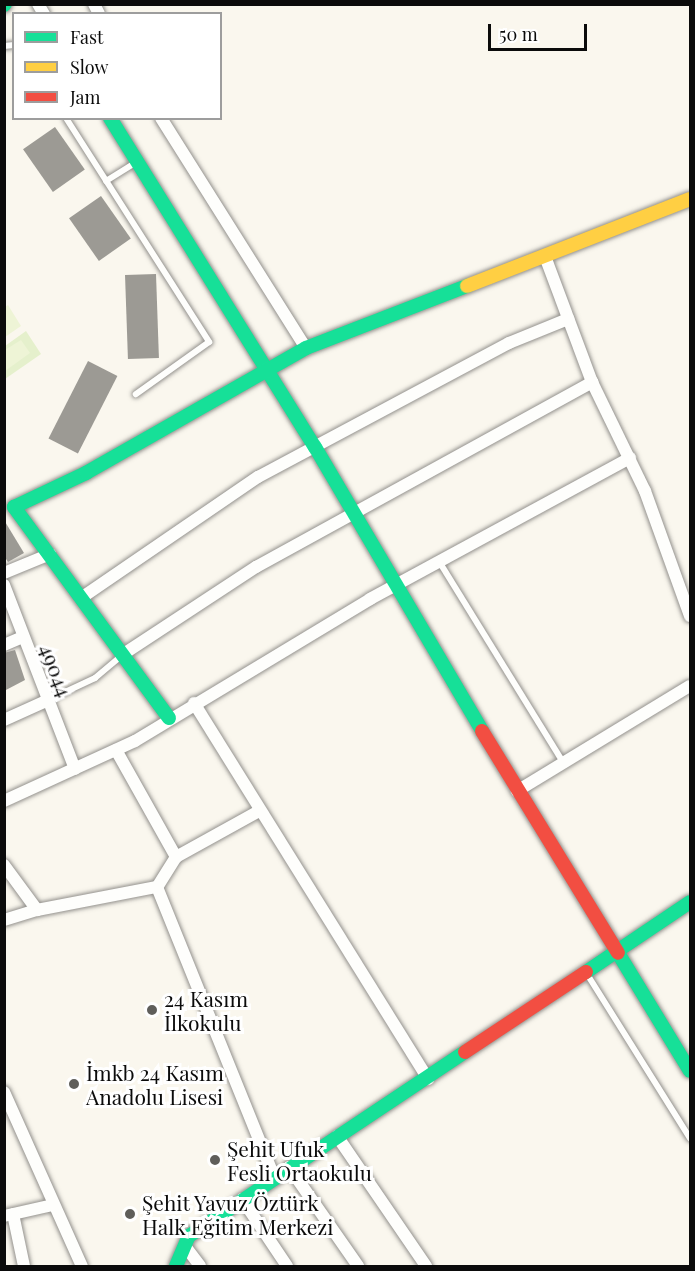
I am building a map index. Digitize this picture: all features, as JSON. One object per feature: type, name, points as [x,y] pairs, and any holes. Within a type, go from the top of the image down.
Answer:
[{"type":"street","points":[[111,120],[267,368],[353,512],[395,588],[517,790],[617,948],[690,1071]]},
{"type":"street","points":[[162,120],[306,348]]},
{"type":"street","points":[[169,718],[84,597],[14,507],[86,473],[267,368],[306,348],[546,259],[690,200]]},
{"type":"street","points":[[546,259],[592,382],[630,458],[690,616]]},
{"type":"street","points":[[84,597],[219,500],[509,343],[568,319]]},
{"type":"street","points":[[125,653],[207,597],[353,512],[592,382]]},
{"type":"street","points":[[4,801],[116,750],[395,588],[630,458]]},
{"type":"street","points":[[4,573],[50,555]]},
{"type":"street","name":"49044","points":[[4,585],[75,769]]},
{"type":"street","points":[[4,645],[23,637]]},
{"type":"street","points":[[517,790],[690,686]]},
{"type":"street","points":[[4,720],[48,700]]},
{"type":"street","points":[[194,703],[259,811],[428,1078]]},
{"type":"street","points":[[116,750],[176,857]]},
{"type":"street","points":[[4,920],[37,910],[157,887],[176,857],[259,811]]},
{"type":"street","points":[[4,865],[37,910]]},
{"type":"street","points":[[157,887],[274,1177]]},
{"type":"street","points":[[176,1266],[189,1236],[289,1167],[428,1078],[617,948],[690,902]]},
{"type":"street","points":[[4,1092],[82,1266]]},
{"type":"street","points":[[337,1137],[426,1266]]},
{"type":"street","points":[[289,1167],[358,1266]]},
{"type":"street","points":[[242,1199],[287,1266]]},
{"type":"street","points":[[24,1266],[9,1215],[53,1205]]},
{"type":"street","points":[[185,1246],[200,1266]]},
{"type":"lane","points":[[67,120],[209,342],[136,394]]},
{"type":"lane","points":[[106,181],[137,162]]},
{"type":"lane","points":[[440,563],[563,762]]},
{"type":"lane","points":[[48,700],[95,678],[125,653]]},
{"type":"lane","points":[[585,971],[690,1138]]},
{"type":"green space","points":[[8,305],[21,326],[5,337],[5,307]]},
{"type":"green space","points":[[26,331],[41,354],[5,379],[5,346]]},
{"type":"green space","points":[[21,340],[30,353],[5,371],[5,350]]},
{"type":"building","points":[[55,127],[85,170],[53,192],[23,149]]},
{"type":"building","points":[[101,196],[131,239],[99,261],[69,218]]},
{"type":"building","points":[[156,274],[159,358],[128,359],[125,275]]},
{"type":"building","points":[[88,361],[117,376],[78,453],[49,439]]},
{"type":"building","points":[[4,520],[24,553],[8,562],[4,556]]},
{"type":"building","points":[[15,650],[25,680],[4,691],[4,653]]},
{"type":"traffic: fast","points":[[111,120],[315,447],[482,731]]},
{"type":"traffic: fast","points":[[169,718],[14,507],[86,473],[306,348],[467,286]]},
{"type":"traffic: fast","points":[[586,972],[690,902]]},
{"type":"traffic: fast","points":[[618,953],[690,1071]]},
{"type":"traffic: fast","points":[[176,1266],[189,1236],[465,1052]]},
{"type":"traffic: slow","points":[[467,286],[690,199]]},
{"type":"traffic: jam","points":[[482,731],[618,953]]},
{"type":"traffic: jam","points":[[465,1052],[586,972]]},
{"type":"place","name":"24 Kasım İlkokulu","points":[[152,1010]]},
{"type":"place","name":"İmkb 24 Kasım Anadolu Lisesi","points":[[74,1084]]},
{"type":"place","name":"Şehit Ufuk Fesli Ortaokulu","points":[[215,1160]]},
{"type":"place","name":"Şehit Yavuz Öztürk Halk Eğitim Merkezi","points":[[130,1214]]}]
